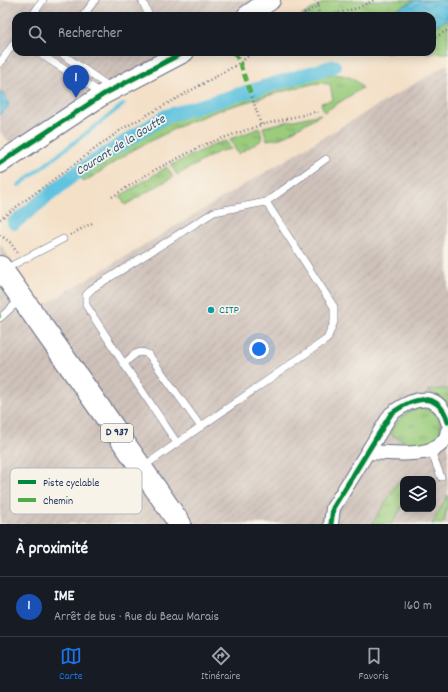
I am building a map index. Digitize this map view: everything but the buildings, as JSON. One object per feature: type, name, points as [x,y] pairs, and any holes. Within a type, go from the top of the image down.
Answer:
[{"type":"main road","name":"D 937","points":[[8,266],[22,298],[141,468]]},
{"type":"main road","name":"D 937","points":[[142,469],[180,524]]},
{"type":"street","points":[[253,12],[270,0]]},
{"type":"street","points":[[0,163],[165,56]]},
{"type":"street","points":[[0,175],[54,128]]},
{"type":"street","points":[[331,524],[333,508],[391,414],[401,406],[415,400],[425,399],[441,406],[446,413],[448,422]]},
{"type":"street","points":[[368,452],[420,453],[431,451],[445,439],[448,430]]},
{"type":"lane","points":[[35,12],[43,0]]},
{"type":"lane","points":[[86,12],[95,0]]},
{"type":"lane","points":[[142,0],[147,12]]},
{"type":"lane","points":[[0,63],[12,46]]},
{"type":"lane","points":[[44,56],[109,92]]},
{"type":"lane","points":[[64,56],[109,92]]},
{"type":"lane","points":[[177,443],[86,304],[86,295],[99,284],[214,212],[266,202],[326,159]]},
{"type":"lane","points":[[141,468],[327,339],[334,322],[334,307],[266,202]]},
{"type":"lane","points":[[8,266],[63,239]]},
{"type":"lane","points":[[0,318],[22,298]]},
{"type":"lane","points":[[124,364],[138,352],[144,352],[149,355],[201,427]]},
{"type":"lane","points":[[431,451],[441,476]]},
{"type":"path","points":[[315,0],[319,5],[318,12]]},
{"type":"path","points":[[342,12],[358,8],[374,0]]},
{"type":"path","points":[[308,12],[319,5]]},
{"type":"path","points":[[436,37],[448,30]]},
{"type":"path","points":[[0,219],[122,129],[240,63],[248,56]]},
{"type":"path","points":[[252,97],[261,125]]},
{"type":"path","points":[[112,197],[150,172],[206,144],[261,125],[319,111]]},
{"type":"path","points":[[63,239],[94,222]]},
{"type":"path","points":[[0,235],[11,243],[8,266]]},
{"type":"shaded area","points":[[0,0],[270,0],[253,12],[12,12],[12,56],[177,56],[17,153],[2,133],[0,134]]},
{"type":"shaded area","points":[[448,64],[448,524],[0,524],[0,243],[41,307]]},
{"type":"green space","points":[[332,0],[448,0],[448,53],[436,53],[436,12],[308,12],[319,5]]},
{"type":"green space","points":[[327,73],[351,78],[355,80],[362,88],[324,112],[321,103],[333,100],[330,84],[316,83],[222,109],[186,123],[135,149],[84,182],[80,177],[149,132],[186,114],[253,92],[313,75]]},
{"type":"green space","points":[[321,114],[281,138],[267,140],[263,127]]},
{"type":"green space","points":[[260,128],[262,140],[238,154],[230,139]]},
{"type":"green space","points":[[226,141],[231,149],[220,151],[177,175],[171,165],[215,144]]},
{"type":"green space","points":[[167,167],[173,177],[125,205],[120,196]]},
{"type":"green space","points":[[448,389],[448,405],[442,398],[427,391]]},
{"type":"green space","points":[[419,408],[430,410],[437,416],[440,425],[439,436],[433,441],[421,446],[410,444],[392,435],[391,431],[406,414]]},
{"type":"green space","points":[[400,481],[400,510],[392,524],[372,524],[398,482]]},
{"type":"green space","points":[[448,495],[443,524],[432,524]]},
{"type":"water","points":[[416,0],[448,0],[448,19],[436,26],[436,12],[390,12]]},
{"type":"water","points":[[0,91],[5,94],[9,106],[0,115]]},
{"type":"waterway","name":"Courant de la Goutte","points":[[14,223],[79,171],[166,116],[334,66]]},
{"type":"waterway","points":[[19,185],[124,104]]},
{"type":"marked path","points":[[236,56],[252,97]]},
{"type":"cycle path","points":[[0,163],[104,94],[176,56]]},
{"type":"cycle path","points":[[331,524],[333,508],[391,414],[407,404],[424,400],[431,401],[438,405],[444,412],[448,422]]},
{"type":"place","name":"IME","points":[[76,98]]},
{"type":"place","name":"CITP","points":[[211,310]]}]
